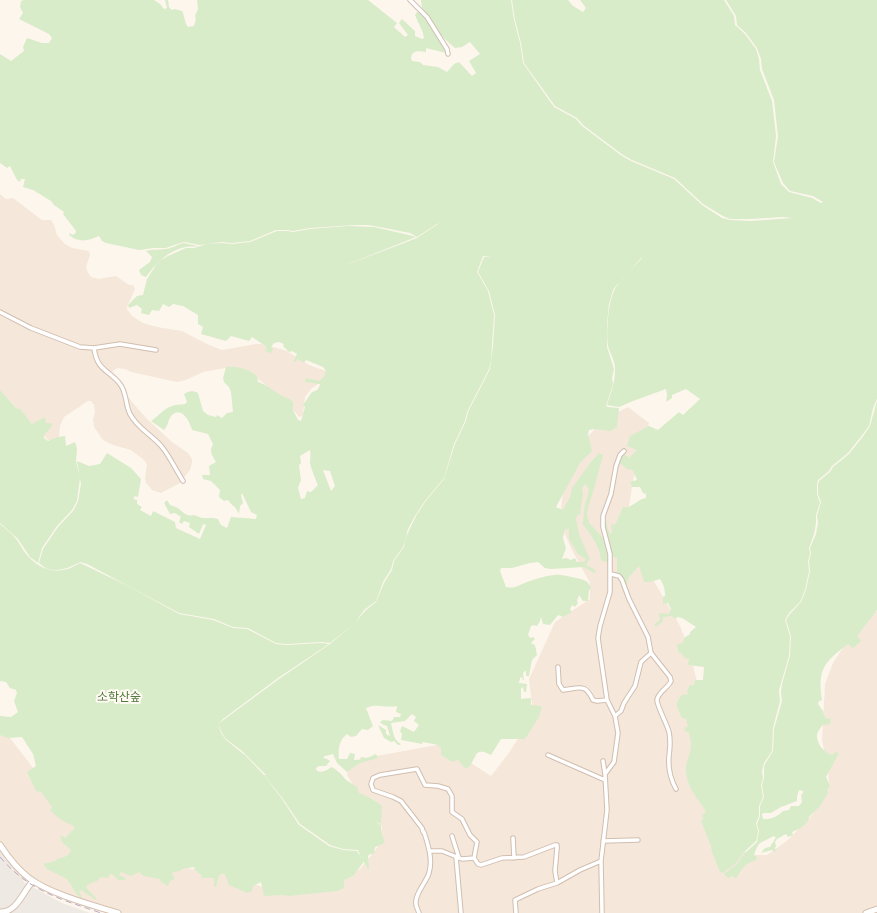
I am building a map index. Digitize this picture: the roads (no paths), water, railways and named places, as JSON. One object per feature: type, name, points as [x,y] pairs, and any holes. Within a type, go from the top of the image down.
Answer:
[{"type":"main road","points":[[0,845],[20,871],[33,881],[53,891],[118,913]]},
{"type":"main road","points":[[0,912],[7,912],[13,908],[33,881]]},
{"type":"main road","points":[[866,913],[877,910]]},
{"type":"street","points":[[410,0],[427,17],[447,49],[448,54]]},
{"type":"street","points":[[0,312],[31,328],[80,347],[94,348],[120,344],[156,350]]},
{"type":"street","points":[[94,348],[96,360],[99,365],[113,376],[123,389],[129,413],[138,426],[161,446],[183,481]]},
{"type":"street","points":[[605,774],[614,762],[618,733],[615,716],[607,700],[598,638],[610,592],[611,574],[610,554],[603,527],[603,516],[611,494],[616,466],[620,455],[624,451]]},
{"type":"street","points":[[611,574],[619,576],[622,580],[629,599],[648,637],[651,653],[670,677],[670,684],[660,694],[657,699],[657,703],[669,732],[671,747],[669,761],[671,775],[676,789]]},
{"type":"street","points":[[615,716],[621,711],[624,703],[635,686],[641,662],[651,653]]},
{"type":"street","points":[[558,667],[559,684],[563,690],[584,688],[588,690],[593,700],[607,700]]},
{"type":"street","points":[[548,755],[605,780]]},
{"type":"street","points":[[602,913],[600,885],[601,861],[607,810],[603,761]]},
{"type":"street","points":[[419,913],[415,903],[429,873],[430,851],[422,828],[401,801],[393,796],[373,790],[371,784],[376,776],[417,769],[425,785],[438,786],[448,789],[452,796],[452,812],[462,819],[470,835],[477,842],[474,858],[478,864],[481,865],[502,858],[524,856],[555,844],[557,845],[555,877],[557,883]]},
{"type":"street","points":[[452,836],[458,858],[461,913]]},
{"type":"street","points":[[513,838],[514,858]]},
{"type":"street","points":[[603,840],[638,840]]},
{"type":"street","points":[[430,851],[442,851],[458,858],[474,858]]},
{"type":"street","points":[[516,913],[515,900],[557,883],[580,870],[601,861]]},
{"type":"railway","points":[[0,857],[11,869],[34,886],[59,898],[101,913]]},
{"type":"park label","name":"소학산숲","points":[[119,698]]}]
